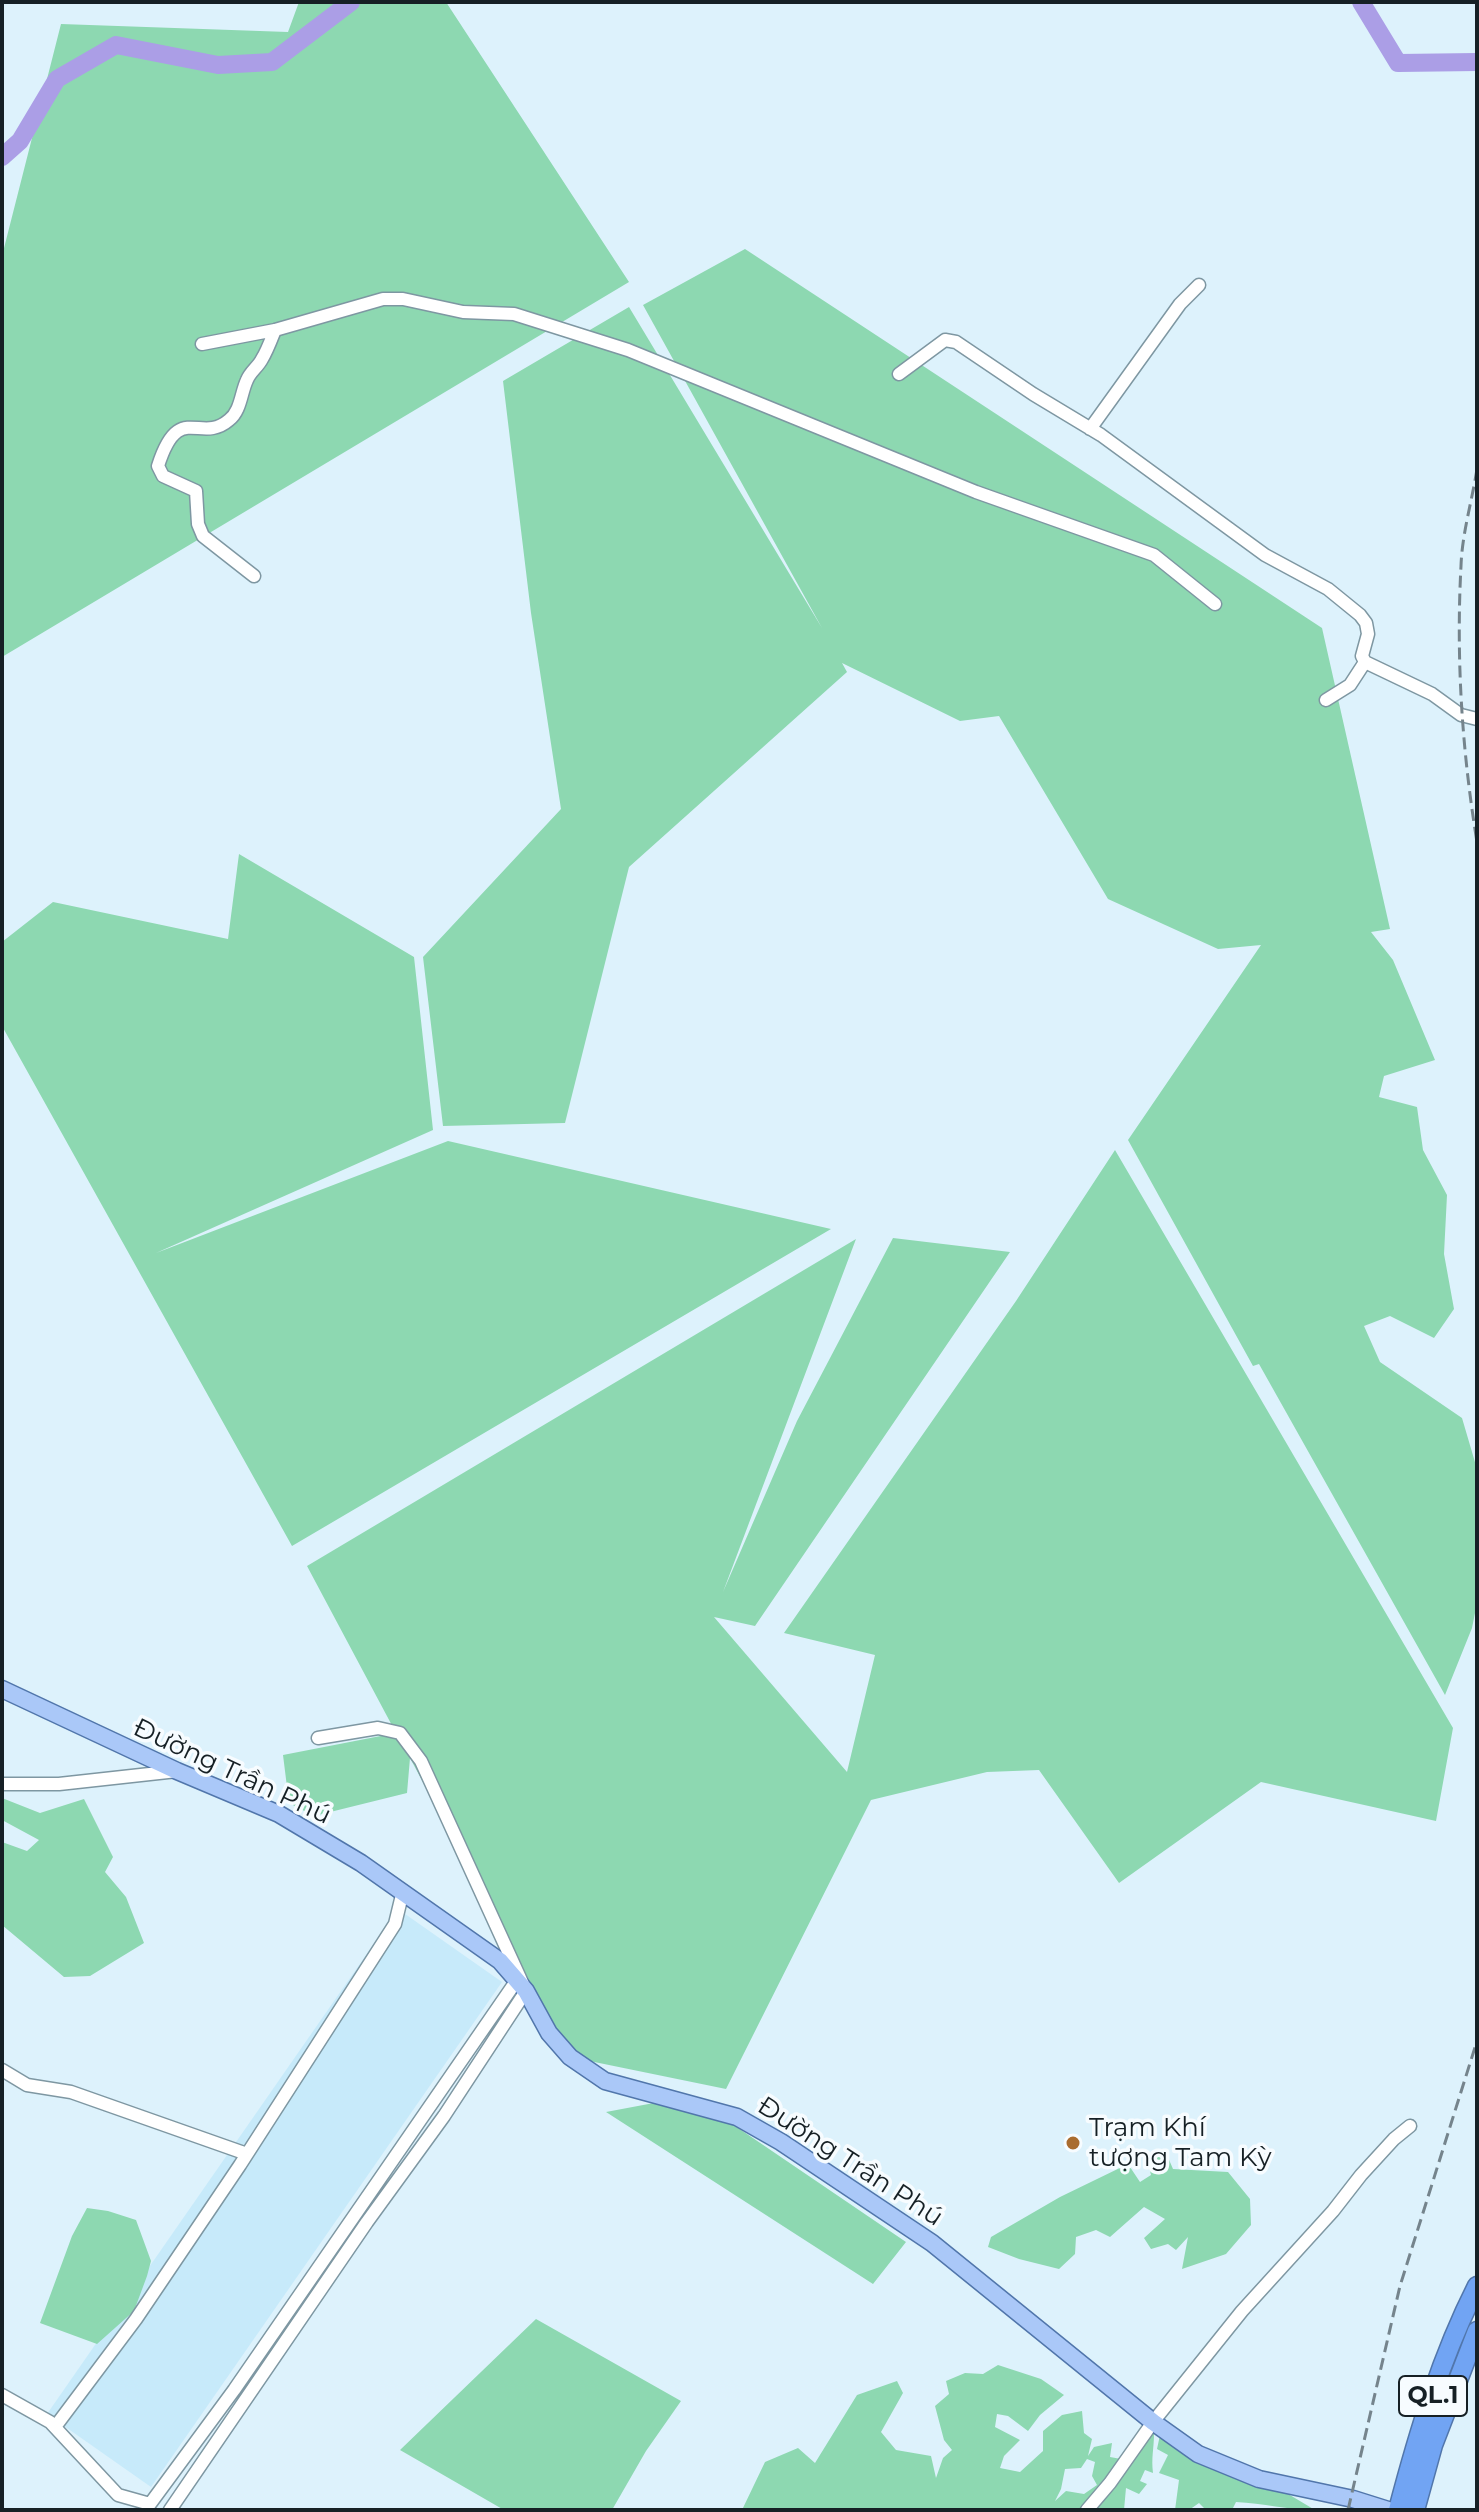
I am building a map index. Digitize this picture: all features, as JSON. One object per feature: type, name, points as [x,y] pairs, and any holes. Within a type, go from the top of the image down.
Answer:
[{"type":"highway","name":"QL.1","points":[[1398,2510],[1414,2447],[1477,2286]]},
{"type":"highway","name":"QL.1","points":[[1415,2510],[1433,2445],[1477,2331]]},
{"type":"main road","name":"Đường Trần Phú","points":[[2,1689],[177,1771],[279,1814],[403,1891],[500,1961],[521,1985],[549,2033],[570,2057],[589,2072],[605,2081],[737,2117],[781,2142],[932,2243],[1153,2422],[1198,2454],[1239,2473],[1388,2510]]},
{"type":"street","points":[[1090,429],[1180,304],[1199,285]]},
{"type":"street","points":[[202,344],[275,330],[395,298],[448,310],[503,312],[539,321],[628,350],[976,492],[1154,555],[1215,604]]},
{"type":"street","points":[[254,576],[203,536],[198,524],[196,491],[163,476],[158,466],[165,445],[173,434],[189,427],[220,426],[233,416],[248,377],[262,360],[275,330]]},
{"type":"street","points":[[899,374],[939,343],[950,339],[976,353],[1033,394],[1090,429],[1265,555],[1328,589],[1360,615],[1368,629],[1362,656],[1365,662],[1432,694],[1461,715],[1477,719]]},
{"type":"street","points":[[1326,700],[1350,685],[1365,662]]},
{"type":"street","points":[[318,1738],[378,1728],[400,1733],[421,1761],[521,1985]]},
{"type":"street","points":[[2,1784],[59,1784],[177,1771]]},
{"type":"street","points":[[55,2427],[136,2319],[247,2154],[395,1924],[403,1891]]},
{"type":"street","points":[[2,2395],[41,2415],[55,2427],[118,2495],[150,2507],[521,1985]]},
{"type":"street","points":[[170,2510],[367,2222],[444,2116],[521,1985]]},
{"type":"street","points":[[2,2070],[27,2085],[71,2092],[247,2154]]},
{"type":"street","points":[[1087,2510],[1242,2311],[1333,2211],[1361,2175],[1410,2126]]},
{"type":"shaded area","points":[[398,1909],[502,1982],[151,2487],[47,2414]]},
{"type":"green space","points":[[299,2],[446,2],[629,282],[2,657],[2,256],[61,24],[288,32]]},
{"type":"green space","points":[[745,249],[1322,628],[1390,929],[1371,932],[1393,960],[1435,1060],[1384,1076],[1379,1097],[1417,1107],[1423,1150],[1447,1195],[1444,1254],[1454,1309],[1434,1338],[1390,1316],[1364,1326],[1380,1362],[1462,1418],[1477,1469],[1477,1603],[1472,1628],[1445,1695],[1259,1364],[1253,1366],[1128,1140],[1261,945],[1218,949],[1108,899],[999,716],[960,721],[842,663],[847,672],[629,867],[565,1123],[443,1126],[423,957],[561,809],[531,613],[503,381],[629,307],[822,628],[643,305]]},
{"type":"green space","points":[[239,854],[414,957],[433,1130],[156,1253],[448,1141],[831,1229],[292,1546],[2,1026],[2,942],[53,902],[228,939]]},
{"type":"green space","points":[[1115,1150],[1453,1728],[1436,1821],[1261,1782],[1119,1883],[1039,1770],[987,1772],[871,1800],[726,2089],[570,2057],[410,1758],[407,1793],[314,1816],[289,1803],[283,1755],[396,1733],[307,1566],[856,1239],[723,1592],[797,1421],[893,1238],[1010,1252],[755,1626],[714,1617],[847,1772],[875,1655],[784,1633],[1016,1301]]},
{"type":"green space","points":[[2,1798],[40,1813],[84,1799],[113,1857],[105,1872],[126,1897],[144,1943],[90,1976],[64,1977],[2,1925],[2,1842],[27,1851],[39,1840],[2,1820]]},
{"type":"green space","points":[[691,2096],[906,2242],[873,2284],[606,2112]]},
{"type":"green space","points":[[1146,2154],[1167,2155],[1173,2169],[1228,2172],[1250,2199],[1251,2225],[1226,2254],[1182,2269],[1188,2237],[1176,2250],[1168,2244],[1151,2249],[1144,2238],[1165,2219],[1144,2207],[1110,2237],[1096,2230],[1076,2237],[1075,2254],[1059,2269],[988,2247],[991,2237],[1060,2197],[1128,2164],[1140,2182],[1151,2175]]},
{"type":"green space","points":[[87,2208],[136,2220],[151,2261],[134,2311],[97,2344],[40,2323],[72,2236]]},
{"type":"green space","points":[[536,2319],[681,2401],[646,2451],[612,2510],[504,2510],[400,2450]]},
{"type":"green space","points":[[998,2365],[1041,2379],[1064,2395],[1040,2415],[1028,2431],[1008,2416],[997,2414],[995,2427],[1020,2440],[1004,2456],[1000,2468],[1020,2472],[1043,2451],[1043,2431],[1062,2415],[1082,2411],[1084,2433],[1092,2439],[1088,2456],[1094,2447],[1112,2443],[1110,2457],[1121,2459],[1141,2434],[1154,2434],[1153,2473],[1145,2470],[1140,2481],[1147,2484],[1139,2494],[1126,2488],[1124,2510],[742,2510],[765,2462],[798,2448],[815,2463],[857,2395],[897,2381],[903,2393],[881,2432],[896,2450],[931,2456],[936,2478],[943,2458],[952,2450],[944,2440],[935,2406],[949,2394],[946,2381],[965,2373],[983,2374]],"holes":[[[1087,2459],[1095,2462],[1092,2476],[1097,2485],[1084,2494],[1066,2491],[1055,2501],[1065,2469],[1081,2468]]]},
{"type":"green space","points":[[1160,2435],[1268,2482],[1315,2510],[1236,2502],[1232,2510],[1206,2510],[1199,2503],[1189,2510],[1175,2510],[1179,2480],[1159,2473],[1168,2455],[1157,2449]]},
{"type":"waterway","points":[[2,157],[20,141],[57,79],[116,45],[218,65],[272,62],[351,2]]},
{"type":"waterway","points":[[1361,2],[1398,63],[1477,62]]},
{"type":"railway","points":[[1477,469],[1462,554],[1459,635],[1464,739],[1477,842]]},
{"type":"railway","points":[[1348,2510],[1400,2286],[1477,2041]]},
{"type":"place","name":"Trạm Khí tượng Tam Kỳ","points":[[1073,2143]]}]
